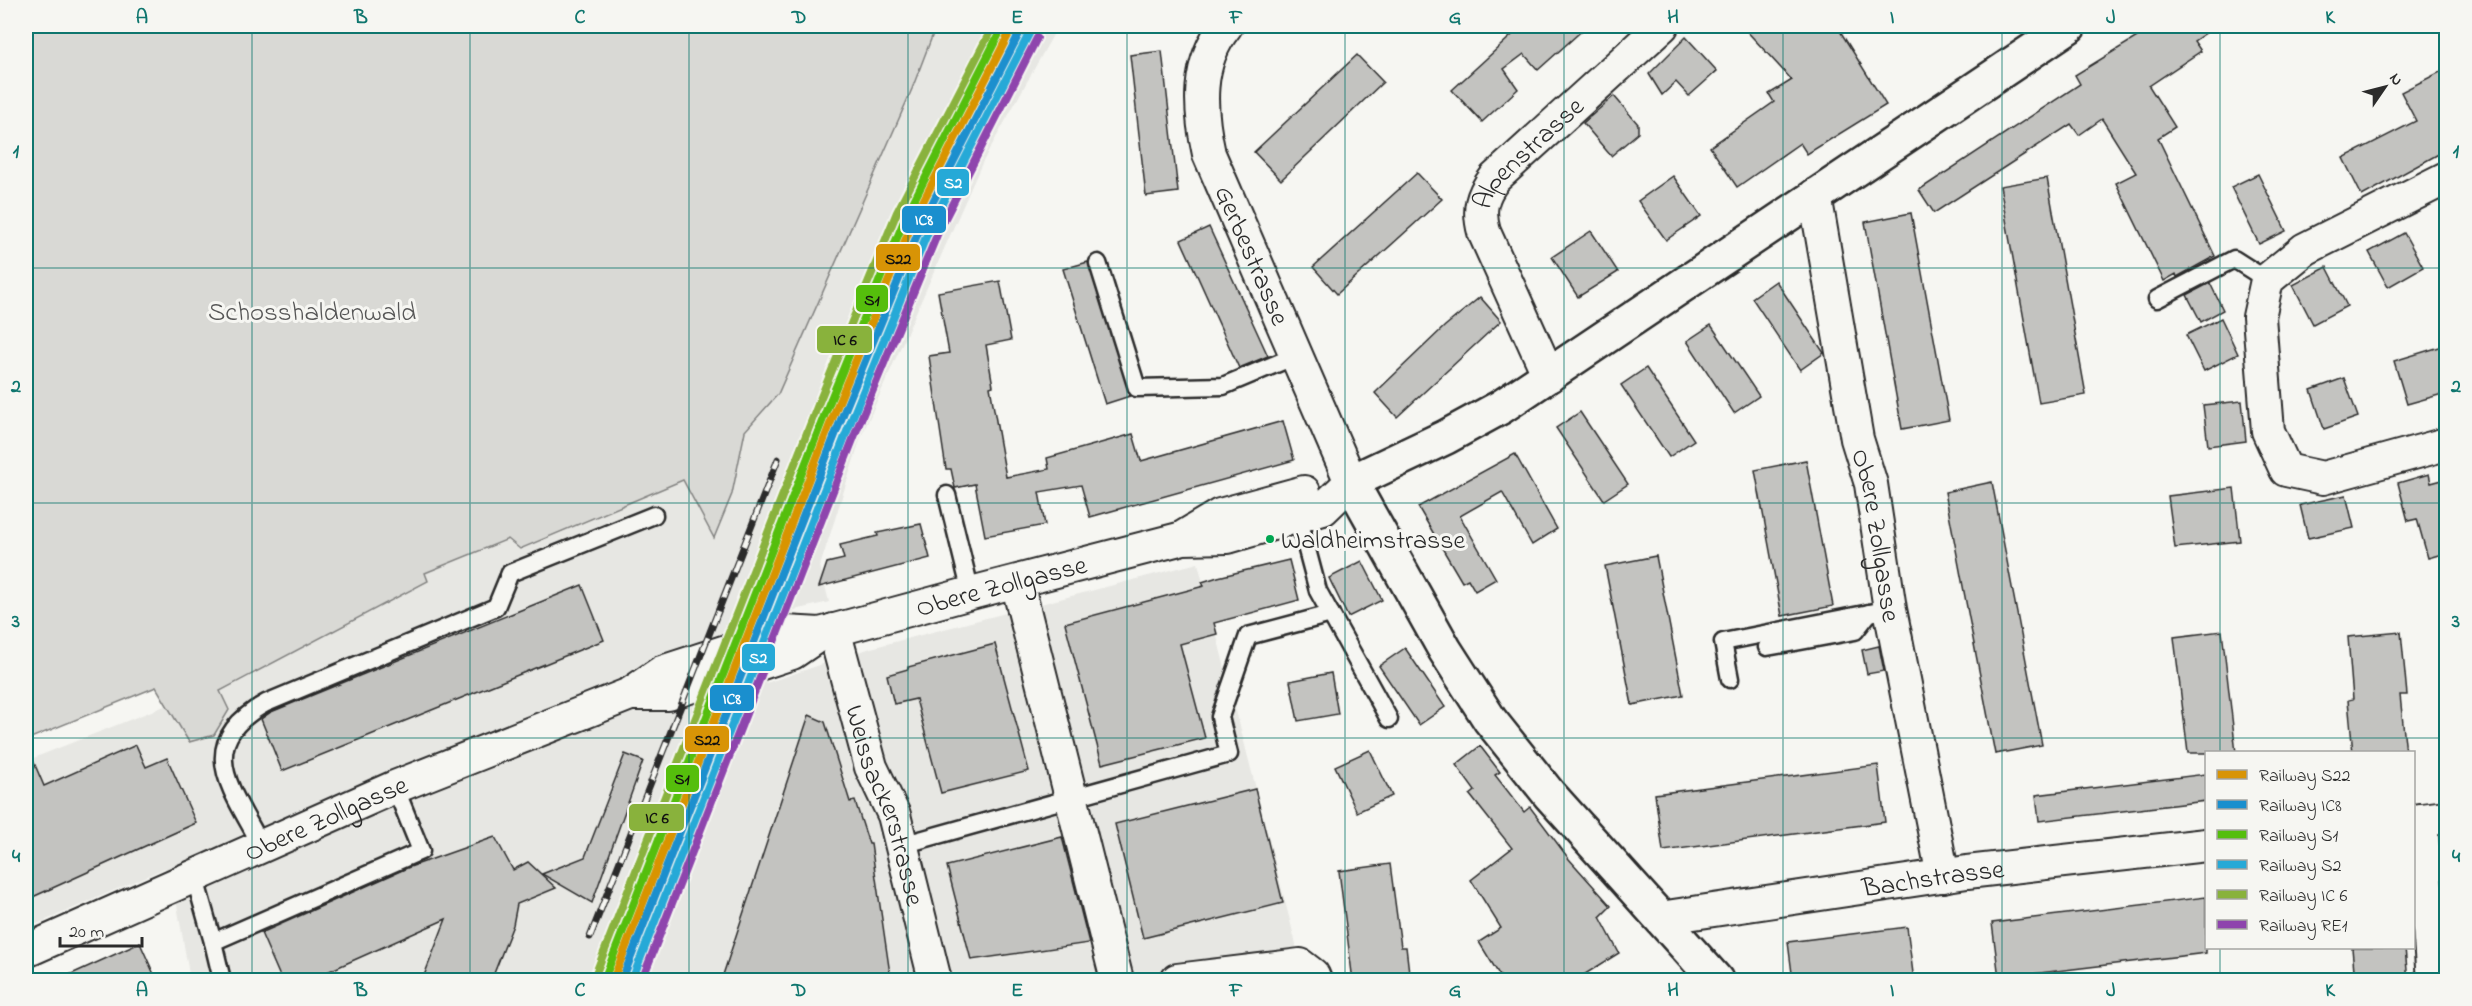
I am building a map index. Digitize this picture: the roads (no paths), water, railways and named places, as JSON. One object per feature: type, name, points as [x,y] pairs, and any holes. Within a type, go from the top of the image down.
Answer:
[{"type":"street","name":"Gerbestrasse","points":[[1226,26],[1218,36],[1204,65],[1201,98],[1203,129],[1209,154],[1351,482]]},
{"type":"street","name":"Alpenstrasse","points":[[1550,376],[1484,232],[1480,217],[1481,202],[1495,178],[1662,26]]},
{"type":"street","name":"Obere Zollgasse","points":[[1183,538],[1220,515],[1315,489],[1351,482],[1446,437],[1550,376],[1815,195],[2069,26]]},
{"type":"street","points":[[2446,178],[2305,249],[2267,280],[2259,317],[2268,431],[2286,470],[2323,478],[2446,444]]},
{"type":"street","name":"Obere Zollgasse","points":[[1815,195],[1857,439],[1870,484],[1880,611],[1943,876]]},
{"type":"street","name":"Obere Zollgasse","points":[[26,951],[261,845],[395,788],[630,694],[668,694],[792,653],[827,632],[971,593],[1183,538],[1228,537],[1323,509],[1351,482]]},
{"type":"street","points":[[1351,482],[1445,650],[1490,720],[1549,794],[1716,981]]},
{"type":"street","points":[[1017,582],[1117,981]]},
{"type":"street","name":"Weissackerstrasse","points":[[827,632],[871,767],[894,815],[935,981]]},
{"type":"street","points":[[2427,820],[2433,981]]},
{"type":"street","name":"Bachstrasse","points":[[1660,918],[1943,876],[2205,845]]},
{"type":"street","points":[[1177,981],[1300,965],[1313,975],[1315,981]]},
{"type":"lane","points":[[2157,299],[2234,259],[2267,280]]},
{"type":"lane","points":[[1098,263],[1137,388],[1223,386],[1295,356]]},
{"type":"lane","points":[[947,495],[971,593]]},
{"type":"lane","points":[[261,845],[227,778],[222,754],[227,736],[238,721],[266,703],[496,608],[510,573],[654,514]]},
{"type":"lane","points":[[1298,516],[1318,591],[1389,719]]},
{"type":"lane","points":[[1767,647],[1855,631],[1880,611]]},
{"type":"lane","points":[[1730,679],[1723,642],[1880,611]]},
{"type":"lane","points":[[902,845],[1229,754],[1220,717],[1248,636],[1331,614]]},
{"type":"lane","points":[[213,942],[421,851],[395,788]]},
{"type":"lane","points":[[194,875],[222,981]]},
{"type":"railway","points":[[636,980],[841,447],[899,304],[962,163],[1034,26]]},
{"type":"railway","points":[[590,937],[778,459]]},
{"type":"rail line","name":"S1","points":[[605,977],[828,406],[906,216],[1003,26]]},
{"type":"rail line","name":"S22","points":[[613,980],[836,409],[914,219],[1013,26]]},
{"type":"rail line","name":"IC8","points":[[622,980],[844,412],[922,223],[1021,30]]},
{"type":"rail line","name":"S2","points":[[632,980],[853,416],[930,227],[1029,34]]},
{"type":"rail line","name":"RE1","points":[[642,980],[861,419],[939,230],[1037,38]]},
{"type":"place","name":"Waldheimstrasse","points":[[1270,539]]},
{"type":"park label","name":"Schosshaldenwald","points":[[312,311]]}]
